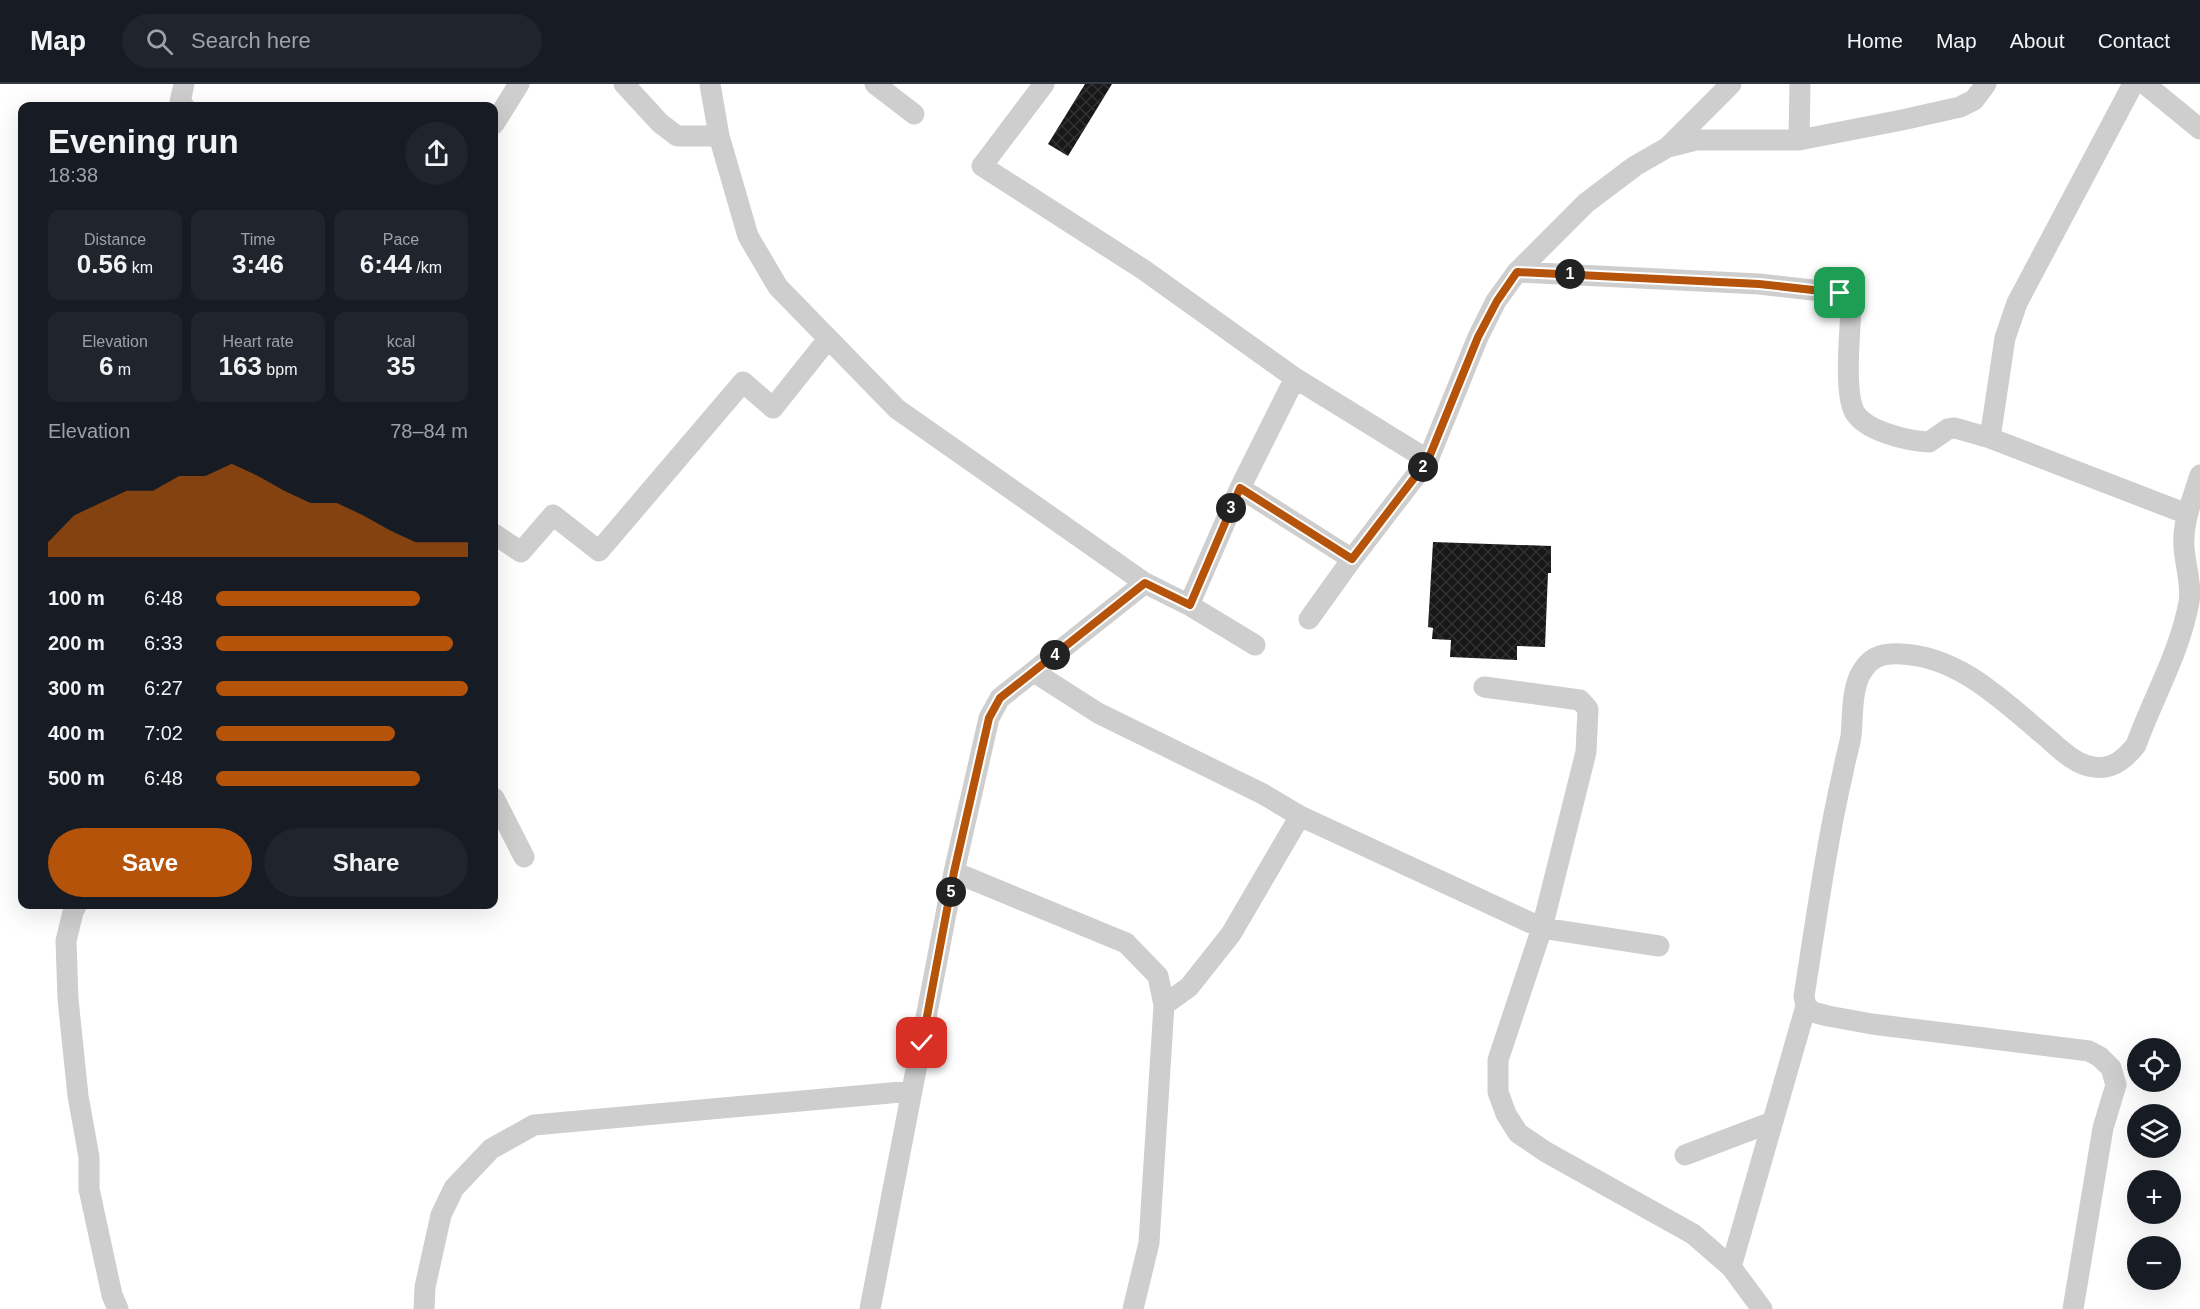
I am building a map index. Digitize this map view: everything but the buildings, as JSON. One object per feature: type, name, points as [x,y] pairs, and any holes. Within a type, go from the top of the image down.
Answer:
[{"type":"street","points":[[180,102],[184,84]]},
{"type":"street","points":[[498,118],[519,84]]},
{"type":"street","points":[[624,84],[660,123],[677,136],[718,136]]},
{"type":"street","points":[[710,84],[718,136],[748,236],[778,287],[828,339],[897,409],[1145,583],[1190,605],[1255,645]]},
{"type":"street","points":[[875,84],[914,114]]},
{"type":"street","points":[[1044,84],[982,166],[1144,270],[1294,378],[1428,460]]},
{"type":"street","points":[[1309,619],[1428,460],[1478,337],[1497,301],[1517,272],[1586,203],[1635,166],[1668,147],[1731,84]]},
{"type":"street","points":[[1799,140],[1800,84]]},
{"type":"street","points":[[1668,147],[1696,140],[1799,140],[1960,107],[1974,100],[1986,84]]},
{"type":"street","points":[[1990,438],[2005,338],[2017,303],[2133,84]]},
{"type":"street","points":[[2145,84],[2200,129]]},
{"type":"street","points":[[1517,272],[1759,284],[1840,293],[1847,297],[1851,309],[1850,396],[1855,412],[1873,428],[1918,442],[1929,442],[1947,429],[1955,428],[1990,438],[2187,514]]},
{"type":"street","points":[[498,537],[520,552],[553,515],[599,551],[743,382],[773,408],[828,339]]},
{"type":"street","points":[[1190,605],[1240,488],[1294,378]]},
{"type":"street","points":[[1731,1267],[1806,1006],[1804,996],[1827,850],[1851,736],[1852,704],[1861,672],[1878,656],[1923,655],[1954,667],[1994,693],[2072,759],[2095,767],[2114,765],[2126,758],[2136,745],[2178,643],[2189,598],[2184,544],[2187,514],[2200,475]]},
{"type":"street","points":[[1240,488],[1352,559]]},
{"type":"street","points":[[870,1309],[954,872],[989,718],[1000,698],[1145,583]]},
{"type":"street","points":[[1034,672],[1098,713],[1263,794],[1300,816],[1542,928],[1659,946]]},
{"type":"street","points":[[1484,687],[1580,700],[1587,709],[1586,752],[1542,928],[1498,1060],[1498,1092],[1506,1114],[1518,1133],[1546,1152],[1693,1234],[1731,1267],[1762,1309]]},
{"type":"street","points":[[498,806],[524,857]]},
{"type":"street","points":[[1164,1005],[1190,987],[1231,934],[1300,816]]},
{"type":"street","points":[[954,872],[1126,943],[1158,976],[1164,1005],[1149,1243],[1133,1309]]},
{"type":"street","points":[[74,909],[66,941],[68,999],[78,1096],[88,1157],[88,1189],[112,1295],[118,1309]]},
{"type":"street","points":[[1806,1006],[1813,1012],[1872,1024],[2089,1051],[2100,1057],[2111,1068],[2116,1085],[2103,1128],[2073,1309]]},
{"type":"street","points":[[424,1309],[424,1287],[441,1215],[454,1188],[491,1149],[534,1125],[912,1091]]},
{"type":"street","points":[[1685,1155],[1772,1122]]},
{"type":"route","points":[[922,1043],[954,872],[989,718],[1000,698],[1145,583],[1190,605],[1240,488],[1352,559],[1428,460],[1478,337],[1497,301],[1517,272],[1759,284],[1840,293]]}]
